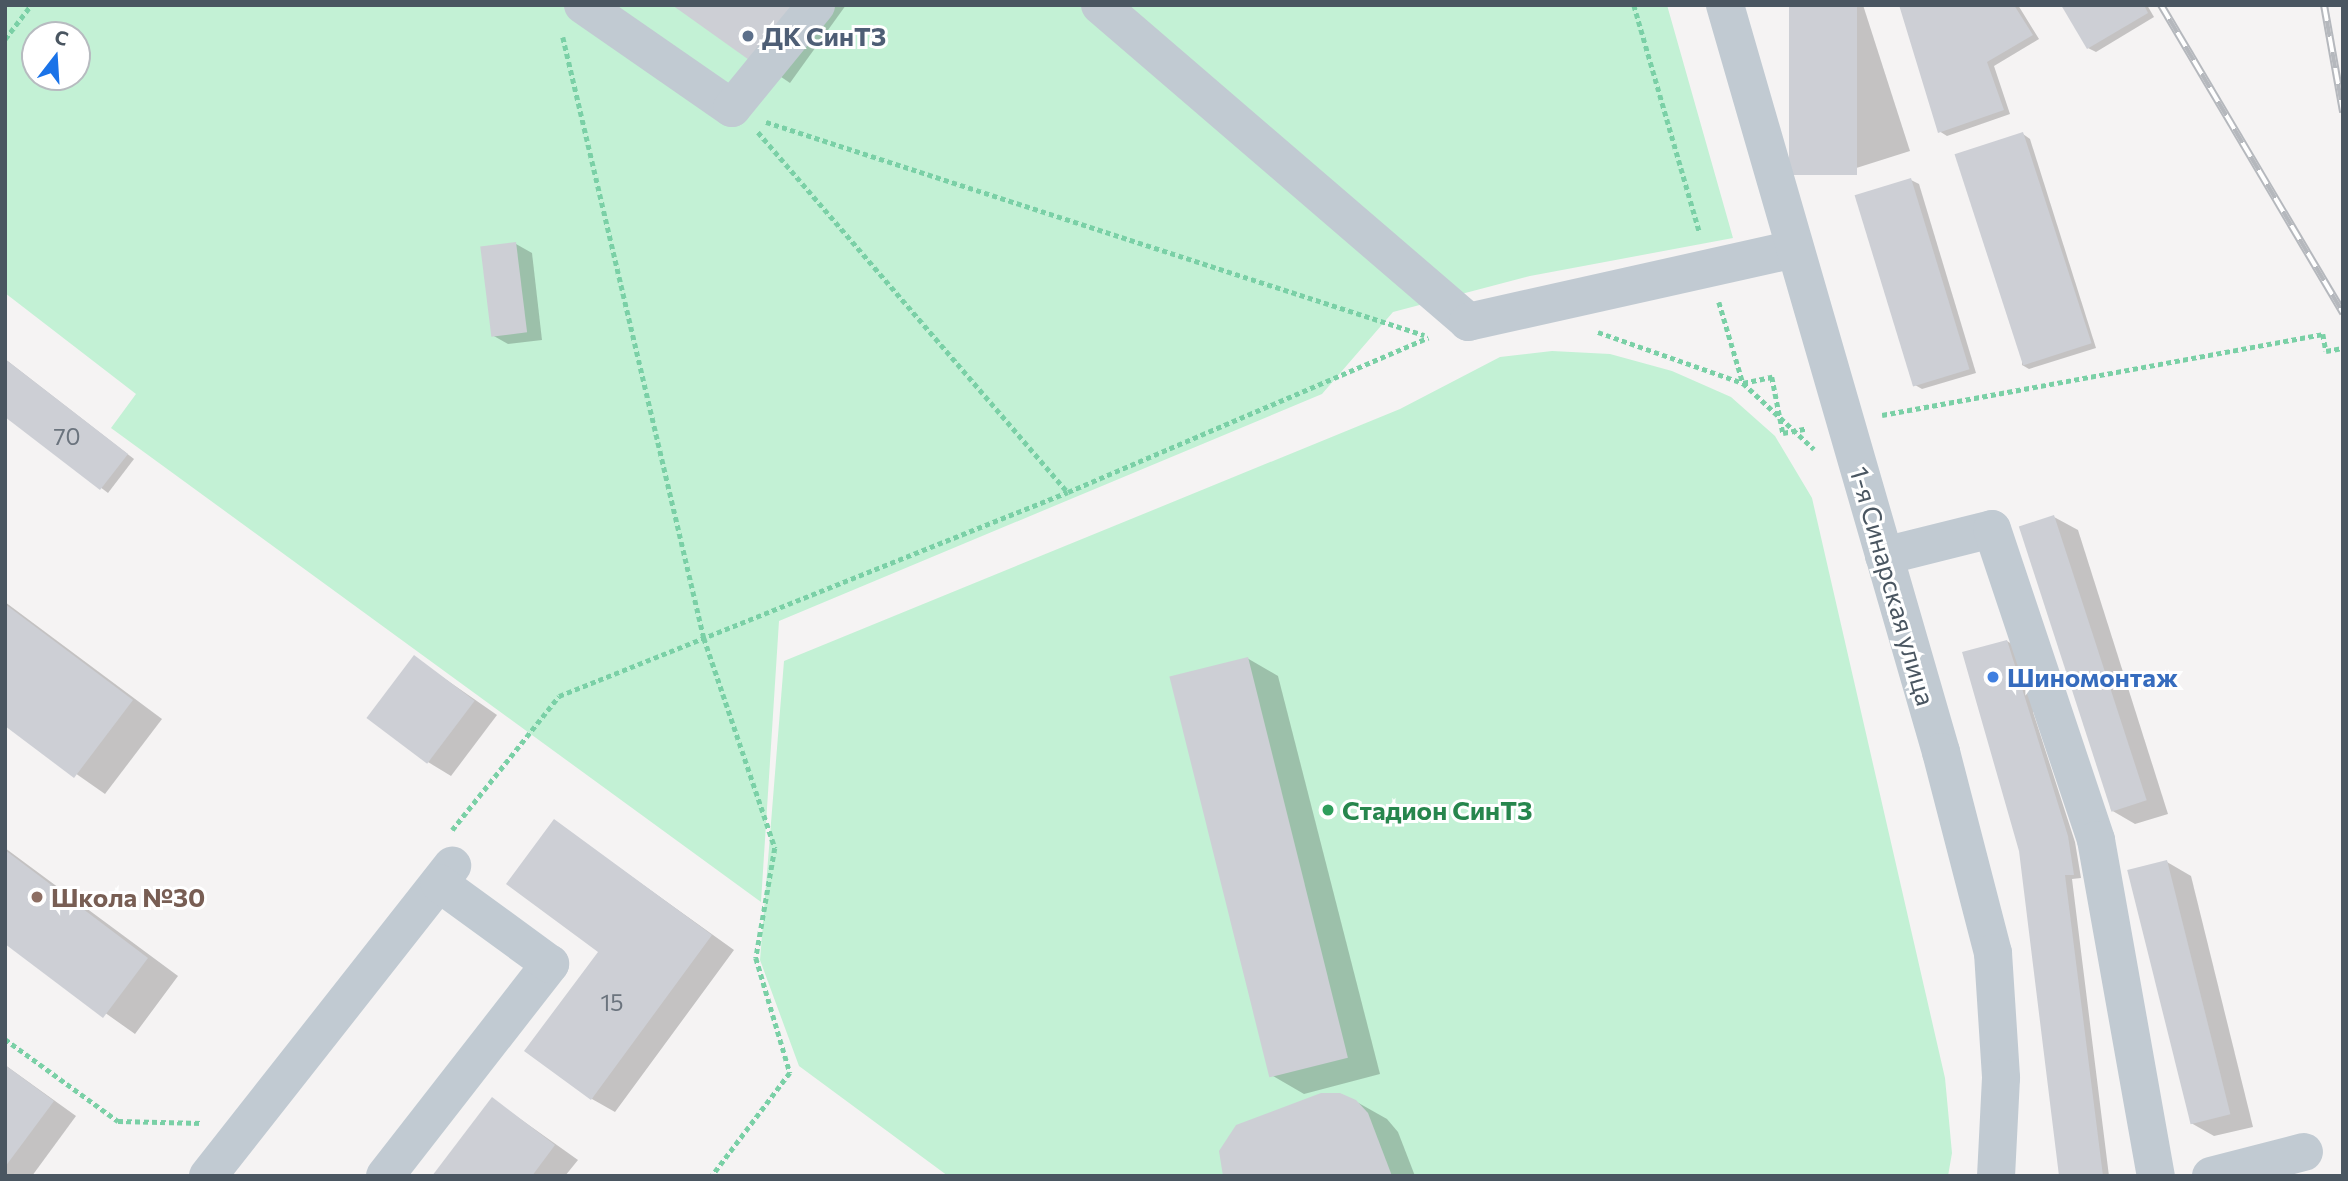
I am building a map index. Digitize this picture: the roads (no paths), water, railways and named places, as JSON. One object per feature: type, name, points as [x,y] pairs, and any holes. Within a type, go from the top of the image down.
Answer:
[{"type":"street","points":[[572,19],[732,108],[816,5]]},
{"type":"street","points":[[1100,5],[1468,323],[1795,249]]},
{"type":"street","name":"1-я Синарская улица","points":[[1725,5],[1884,556],[1993,953],[2001,1078],[1996,1176]]},
{"type":"street","points":[[1884,556],[1992,529],[2096,840],[2156,1176]]},
{"type":"street","points":[[208,1176],[447,860],[550,964],[385,1176]]},
{"type":"street","points":[[2211,1176],[2304,1153]]},
{"type":"railway","points":[[2161,5],[2343,313]]},
{"type":"railway","points":[[2324,5],[2343,112]]},
{"type":"place","name":"ДК СинТЗ","points":[[748,36]]},
{"type":"place","name":"Шиномонтаж","points":[[1993,677]]},
{"type":"place","name":"Стадион СинТЗ","points":[[1328,810]]},
{"type":"place","name":"Школа №30","points":[[37,897]]}]
